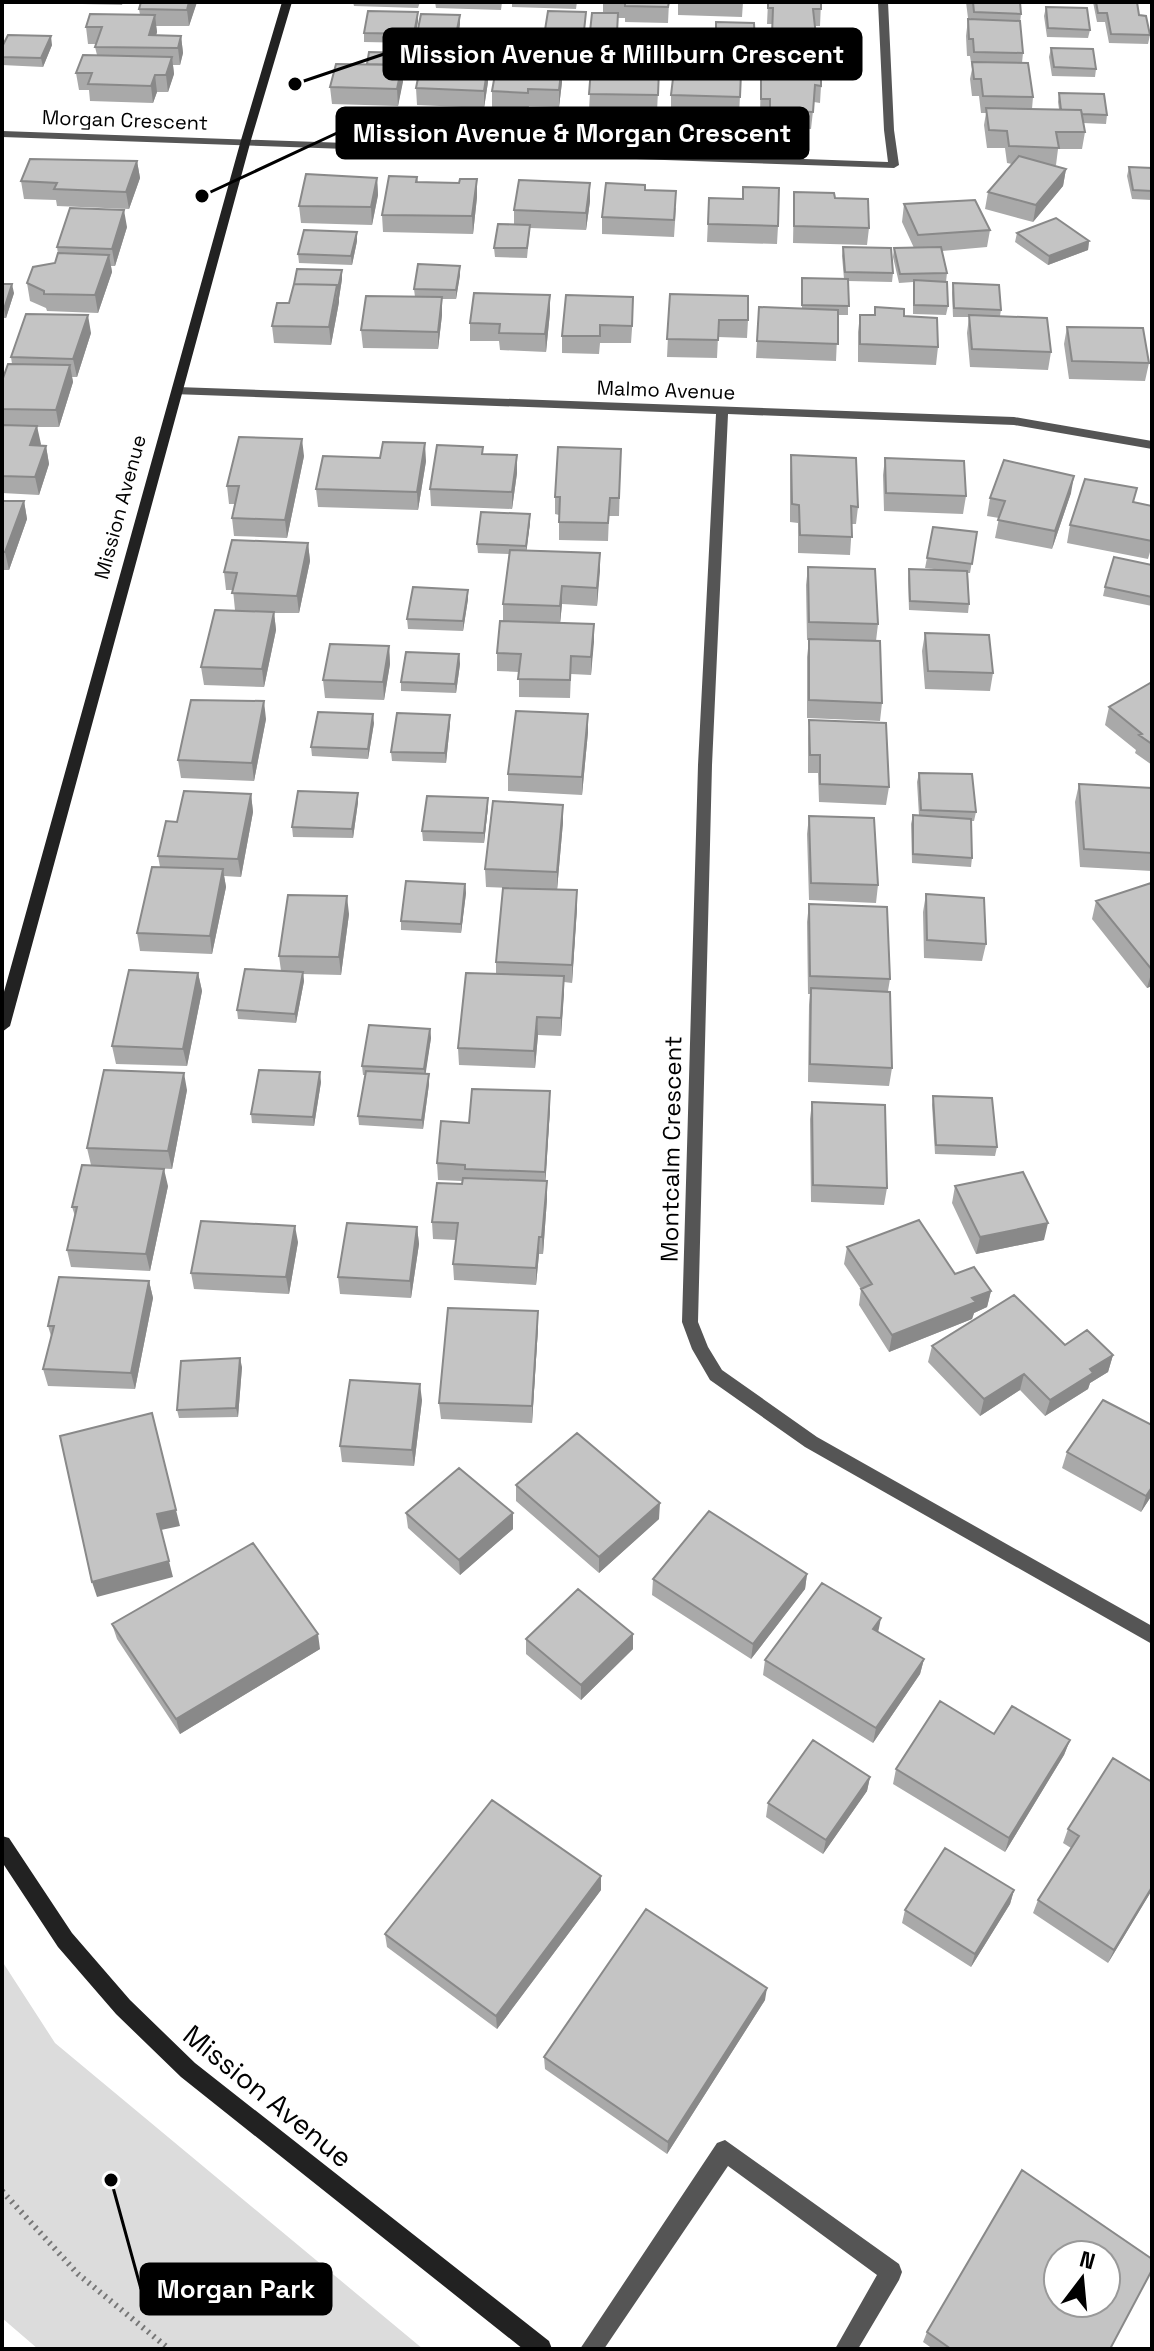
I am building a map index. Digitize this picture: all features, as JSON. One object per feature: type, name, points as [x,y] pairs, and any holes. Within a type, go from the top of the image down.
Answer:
[{"type":"street","name":"Mission Avenue","points":[[2,1026],[246,140],[287,2]]},
{"type":"street","name":"Morgan Crescent","points":[[2,134],[246,140],[894,165],[889,130],[883,2]]},
{"type":"street","name":"Malmo Avenue","points":[[177,391],[1014,421],[1152,445]]},
{"type":"street","name":"Montcalm Crescent","points":[[722,410],[705,765],[690,1322],[700,1349],[716,1375],[811,1442],[1152,1636]]},
{"type":"street","name":"Mission Avenue","points":[[2,1845],[65,1940],[123,2007],[188,2070],[541,2349]]},
{"type":"street","points":[[591,2349],[725,2151],[891,2272],[846,2349]]},
{"type":"path","points":[[2,2191],[78,2274],[169,2349]]},
{"type":"shaded area","points":[[2,1961],[55,2043],[423,2349],[38,2349],[2,2318]]},
{"type":"building","points":[[141,2],[189,2],[187,10],[139,9]]},
{"type":"building","points":[[625,2],[669,2],[668,7],[625,6]]},
{"type":"building","points":[[768,2],[821,2],[821,9],[813,9],[816,36],[772,35],[773,8],[768,8]]},
{"type":"building","points":[[973,2],[1020,2],[1021,14],[974,12]]},
{"type":"building","points":[[1096,2],[1137,2],[1139,15],[1146,16],[1150,35],[1111,34],[1107,13],[1098,13]]},
{"type":"building","points":[[1046,7],[1087,8],[1090,30],[1048,28]]},
{"type":"building","points":[[368,11],[418,12],[414,34],[364,33]]},
{"type":"building","points":[[548,11],[586,12],[584,31],[545,30]]},
{"type":"building","points":[[592,13],[618,13],[617,33],[590,32]]},
{"type":"building","points":[[90,14],[155,15],[149,35],[181,36],[178,48],[95,47],[102,27],[86,27]]},
{"type":"building","points":[[421,14],[460,15],[456,35],[417,34]]},
{"type":"building","points":[[968,19],[1020,21],[1023,53],[974,52],[973,39],[969,39]]},
{"type":"building","points":[[716,22],[754,23],[755,43],[716,42]]},
{"type":"building","points":[[8,35],[51,36],[41,58],[2,57],[2,47]]},
{"type":"building","points":[[1051,48],[1093,49],[1096,69],[1054,67]]},
{"type":"building","points":[[369,52],[409,53],[405,70],[402,70],[402,65],[367,64]]},
{"type":"building","points":[[83,55],[172,57],[166,75],[155,75],[151,86],[88,84],[92,73],[76,73]]},
{"type":"building","points":[[972,62],[1028,63],[1033,97],[983,96],[981,79],[974,79]]},
{"type":"building","points":[[421,63],[488,65],[484,91],[416,88]]},
{"type":"building","points":[[497,63],[562,65],[559,90],[528,89],[528,93],[492,91]]},
{"type":"building","points":[[336,64],[402,65],[397,89],[330,87]]},
{"type":"building","points":[[761,65],[821,67],[821,86],[815,85],[813,112],[770,110],[770,99],[761,99]]},
{"type":"building","points":[[591,69],[659,70],[658,95],[589,94]]},
{"type":"building","points":[[674,70],[741,73],[740,97],[671,95]]},
{"type":"building","points":[[1059,93],[1104,94],[1107,115],[1061,110]]},
{"type":"building","points":[[986,108],[1081,110],[1085,132],[1056,132],[1059,148],[1009,146],[1007,131],[989,130]]},
{"type":"building","points":[[1019,156],[1066,169],[1036,205],[988,192]]},
{"type":"building","points":[[30,159],[137,161],[126,192],[54,189],[57,183],[21,181]]},
{"type":"building","points":[[1129,167],[1152,168],[1152,191],[1133,190]]},
{"type":"building","points":[[306,174],[377,178],[371,207],[299,206]]},
{"type":"building","points":[[389,176],[417,177],[416,182],[459,183],[460,179],[477,179],[472,216],[382,215]]},
{"type":"building","points":[[519,180],[590,183],[586,213],[514,210]]},
{"type":"building","points":[[606,183],[645,185],[645,190],[676,191],[674,220],[602,217]]},
{"type":"building","points":[[743,187],[779,188],[778,226],[708,224],[709,198],[743,199]]},
{"type":"building","points":[[794,192],[834,193],[835,198],[868,199],[869,228],[794,226]]},
{"type":"building","points":[[975,200],[990,230],[918,235],[904,204]]},
{"type":"building","points":[[70,208],[124,210],[112,249],[57,247]]},
{"type":"building","points":[[1056,218],[1089,241],[1049,256],[1017,233]]},
{"type":"building","points":[[498,224],[530,225],[527,248],[494,248]]},
{"type":"building","points":[[304,230],[357,232],[351,256],[298,254]]},
{"type":"building","points":[[843,247],[891,248],[893,273],[845,272]]},
{"type":"building","points":[[941,247],[947,273],[900,274],[894,248]]},
{"type":"building","points":[[58,253],[109,255],[95,295],[44,294],[44,291],[27,283],[33,267],[55,263]]},
{"type":"building","points":[[418,264],[460,266],[456,290],[414,289]]},
{"type":"building","points":[[297,269],[342,270],[338,288],[337,285],[294,284]]},
{"type":"building","points":[[802,278],[848,279],[849,306],[802,305]]},
{"type":"building","points":[[914,280],[947,282],[948,306],[914,305]]},
{"type":"building","points":[[953,283],[999,285],[1001,310],[954,308]]},
{"type":"building","points":[[2,284],[12,284],[4,309],[2,309]]},
{"type":"building","points":[[294,284],[337,285],[329,327],[272,326],[277,303],[289,303]]},
{"type":"building","points":[[474,293],[550,295],[545,334],[499,333],[500,324],[470,323]]},
{"type":"building","points":[[670,294],[748,296],[748,320],[719,320],[718,340],[667,339]]},
{"type":"building","points":[[566,295],[633,297],[632,326],[600,325],[600,336],[562,336]]},
{"type":"building","points":[[366,296],[442,297],[438,332],[361,330]]},
{"type":"building","points":[[759,307],[838,310],[838,344],[757,341]]},
{"type":"building","points":[[875,307],[904,309],[904,316],[937,318],[938,347],[860,344],[860,315],[875,315]]},
{"type":"building","points":[[26,314],[88,315],[73,359],[11,357]]},
{"type":"building","points":[[969,315],[1047,318],[1051,352],[972,349]]},
{"type":"building","points":[[1067,327],[1143,328],[1149,363],[1072,361]]},
{"type":"building","points":[[8,364],[70,365],[56,410],[2,409],[2,381]]},
{"type":"building","points":[[2,425],[37,426],[30,445],[46,446],[35,477],[2,476]]},
{"type":"building","points":[[239,437],[302,439],[285,520],[232,518],[239,486],[227,486]]},
{"type":"building","points":[[383,442],[425,443],[417,492],[316,489],[323,456],[380,458]]},
{"type":"building","points":[[437,445],[483,447],[482,454],[517,455],[512,492],[430,489]]},
{"type":"building","points":[[558,447],[621,449],[619,498],[610,498],[608,523],[559,522],[560,497],[555,497]]},
{"type":"building","points":[[791,455],[856,458],[858,507],[851,506],[852,537],[800,535],[799,505],[792,504]]},
{"type":"building","points":[[885,458],[964,461],[966,496],[886,493]]},
{"type":"building","points":[[1004,460],[1074,476],[1055,531],[998,520],[1005,501],[990,498]]},
{"type":"building","points":[[1085,479],[1137,488],[1133,502],[1152,506],[1152,541],[1070,525]]},
{"type":"building","points":[[2,501],[24,501],[5,552],[2,552]]},
{"type":"building","points":[[481,512],[530,514],[526,546],[477,544]]},
{"type":"building","points":[[933,527],[977,532],[972,564],[927,558]]},
{"type":"building","points":[[232,540],[308,543],[297,596],[232,593],[237,573],[224,572]]},
{"type":"building","points":[[510,550],[600,553],[597,588],[562,586],[560,606],[503,604]]},
{"type":"building","points":[[1114,557],[1152,565],[1152,597],[1105,587]]},
{"type":"building","points":[[808,567],[875,569],[878,624],[809,622]]},
{"type":"building","points":[[909,569],[967,571],[969,604],[910,601]]},
{"type":"building","points":[[413,587],[468,590],[463,621],[407,619]]},
{"type":"building","points":[[215,610],[274,612],[262,669],[201,667]]},
{"type":"building","points":[[500,621],[594,624],[591,657],[571,656],[570,680],[518,679],[521,654],[497,653]]},
{"type":"building","points":[[925,633],[989,635],[993,673],[928,671]]},
{"type":"building","points":[[809,639],[880,641],[882,703],[809,700]]},
{"type":"building","points":[[330,644],[389,646],[383,682],[323,680]]},
{"type":"building","points":[[406,652],[459,654],[455,684],[401,682]]},
{"type":"building","points":[[1152,682],[1152,744],[1109,707]]},
{"type":"building","points":[[191,700],[264,701],[252,763],[178,760]]},
{"type":"building","points":[[516,711],[588,714],[582,777],[508,774]]},
{"type":"building","points":[[318,712],[373,714],[368,749],[311,747]]},
{"type":"building","points":[[397,713],[450,715],[445,753],[391,752]]},
{"type":"building","points":[[809,720],[886,723],[889,787],[820,784],[820,755],[810,755]]},
{"type":"building","points":[[919,773],[972,774],[976,812],[921,810]]},
{"type":"building","points":[[1079,784],[1152,788],[1152,853],[1084,849]]},
{"type":"building","points":[[184,791],[251,794],[238,859],[158,856],[166,821],[177,822]]},
{"type":"building","points":[[298,791],[358,793],[352,829],[292,827]]},
{"type":"building","points":[[427,796],[488,798],[484,833],[422,831]]},
{"type":"building","points":[[493,801],[563,805],[557,872],[485,869]]},
{"type":"building","points":[[913,815],[971,819],[972,858],[913,854]]},
{"type":"building","points":[[809,816],[874,818],[878,885],[811,883]]},
{"type":"building","points":[[152,867],[223,869],[210,936],[137,933]]},
{"type":"building","points":[[406,881],[465,884],[461,924],[401,921]]},
{"type":"building","points":[[1152,885],[1152,970],[1096,901]]},
{"type":"building","points":[[503,888],[577,890],[572,965],[496,962]]},
{"type":"building","points":[[926,894],[984,898],[986,944],[927,940]]},
{"type":"building","points":[[288,895],[347,896],[339,957],[279,956]]},
{"type":"building","points":[[809,904],[887,907],[890,979],[810,976]]},
{"type":"building","points":[[245,969],[303,972],[295,1014],[237,1010]]},
{"type":"building","points":[[129,970],[198,973],[183,1049],[112,1046]]},
{"type":"building","points":[[466,973],[564,976],[561,1018],[537,1017],[534,1051],[458,1048]]},
{"type":"building","points":[[811,988],[890,992],[892,1068],[810,1064]]},
{"type":"building","points":[[369,1025],[430,1029],[424,1069],[362,1066]]},
{"type":"building","points":[[104,1070],[184,1073],[168,1151],[87,1148]]},
{"type":"building","points":[[259,1070],[320,1072],[313,1117],[251,1114]]},
{"type":"building","points":[[366,1071],[429,1074],[422,1120],[358,1116]]},
{"type":"building","points":[[472,1089],[550,1091],[545,1172],[465,1169],[465,1165],[437,1163],[441,1121],[469,1123]]},
{"type":"building","points":[[933,1096],[992,1098],[997,1147],[936,1145]]},
{"type":"building","points":[[812,1102],[885,1105],[887,1188],[813,1185]]},
{"type":"building","points":[[82,1165],[164,1169],[146,1254],[67,1250],[77,1207],[72,1207]]},
{"type":"building","points":[[1023,1172],[1048,1223],[980,1237],[955,1186]]},
{"type":"building","points":[[463,1178],[547,1181],[536,1268],[453,1264],[458,1223],[432,1222],[437,1183],[462,1184]]},
{"type":"building","points":[[919,1220],[955,1274],[974,1267],[991,1291],[972,1298],[976,1302],[892,1335],[861,1289],[872,1284],[847,1247]]},
{"type":"building","points":[[201,1221],[295,1226],[286,1277],[191,1273]]},
{"type":"building","points":[[347,1223],[417,1227],[410,1281],[338,1277]]},
{"type":"building","points":[[59,1277],[149,1281],[131,1373],[43,1369],[54,1326],[48,1326]]},
{"type":"building","points":[[1014,1295],[1065,1345],[1087,1330],[1113,1355],[1090,1369],[1093,1373],[1050,1400],[1024,1374],[984,1399],[932,1346]]},
{"type":"building","points":[[448,1308],[538,1311],[532,1406],[439,1403]]},
{"type":"building","points":[[240,1358],[236,1408],[177,1410],[181,1361]]},
{"type":"building","points":[[350,1380],[420,1384],[412,1450],[340,1446]]},
{"type":"building","points":[[1103,1400],[1152,1425],[1152,1487],[1146,1496],[1067,1452]]},
{"type":"building","points":[[152,1413],[176,1510],[157,1514],[169,1561],[92,1582],[60,1436]]},
{"type":"building","points":[[577,1433],[660,1503],[599,1557],[516,1485]]},
{"type":"building","points":[[459,1468],[513,1513],[459,1560],[406,1513]]},
{"type":"building","points":[[709,1511],[807,1574],[753,1644],[653,1579]]},
{"type":"building","points":[[253,1543],[318,1634],[176,1719],[112,1624]]},
{"type":"building","points":[[822,1583],[881,1618],[873,1629],[924,1659],[876,1728],[765,1660]]},
{"type":"building","points":[[578,1589],[633,1634],[581,1685],[526,1639]]},
{"type":"building","points":[[940,1701],[994,1734],[1012,1706],[1070,1740],[1009,1838],[896,1769]]},
{"type":"building","points":[[813,1740],[870,1777],[826,1840],[768,1803]]},
{"type":"building","points":[[1113,1758],[1152,1782],[1152,1887],[1114,1950],[1038,1900],[1079,1836],[1068,1829]]},
{"type":"building","points":[[492,1800],[601,1876],[496,2016],[385,1934]]},
{"type":"building","points":[[945,1848],[1014,1890],[975,1954],[905,1910]]},
{"type":"building","points":[[646,1909],[767,1988],[668,2142],[544,2057]]},
{"type":"building","points":[[1022,2170],[1152,2259],[1152,2270],[1110,2349],[951,2349],[927,2332]]},
{"type":"place","name":"Mission Avenue & Millburn Crescent","points":[[295,84]]},
{"type":"place","name":"Mission Avenue & Morgan Crescent","points":[[202,196]]},
{"type":"place","name":"Morgan Park","points":[[111,2180]]}]
